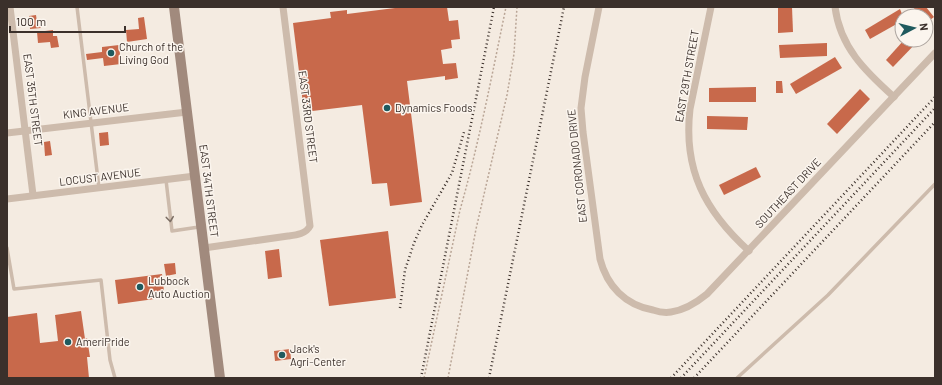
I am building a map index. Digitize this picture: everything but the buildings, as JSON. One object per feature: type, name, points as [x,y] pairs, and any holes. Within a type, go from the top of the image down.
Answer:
[{"type":"main road","name":"EAST 34TH STREET","points":[[174,7],[220,378]]},
{"type":"street","name":"EAST 35TH STREET","points":[[10,7],[33,196]]},
{"type":"street","name":"EAST 33RD STREET","points":[[204,248],[288,236],[302,233],[308,230],[310,226],[283,7]]},
{"type":"street","name":"EAST CORONADO DRIVE","points":[[599,7],[585,77],[582,108],[583,132],[598,249],[602,269],[615,289],[628,300],[640,307]]},
{"type":"street","name":"EAST 29TH STREET","points":[[711,7],[690,109],[690,152],[696,177],[710,207],[731,234],[749,251]]},
{"type":"street","points":[[835,7],[839,28],[856,60],[894,97]]},
{"type":"street","name":"SOUTHEAST DRIVE","points":[[640,307],[670,313],[691,306],[707,294],[935,53]]},
{"type":"street","name":"KING AVENUE","points":[[7,133],[187,112]]},
{"type":"street","name":"LOCUST AVENUE","points":[[7,199],[195,176]]},
{"type":"lane","points":[[77,7],[99,188]]},
{"type":"lane","points":[[166,180],[172,231],[201,227]]},
{"type":"lane","points":[[737,378],[828,295],[935,184]]},
{"type":"lane","points":[[7,248],[14,289],[101,280],[110,360],[115,378]]},
{"type":"path","points":[[424,378],[506,7]]},
{"type":"path","points":[[448,378],[476,229],[507,94],[514,54],[518,7]]},
{"type":"railway","points":[[421,378],[494,7]]},
{"type":"railway","points":[[489,378],[564,7]]},
{"type":"railway","points":[[671,378],[935,97]]},
{"type":"railway","points":[[681,378],[935,108]]},
{"type":"railway","points":[[694,378],[935,122]]},
{"type":"railway","points":[[400,308],[405,270],[414,243],[422,225],[452,173],[464,132]]},
{"type":"place","name":"Church of the Living God","points":[[111,53]]},
{"type":"place","name":"Dynamics Foods","points":[[387,108]]},
{"type":"place","name":"Lubbock Auto Auction","points":[[140,287]]},
{"type":"place","name":"AmeriPride","points":[[68,342]]},
{"type":"place","name":"Jack's Agri-Center","points":[[282,355]]}]
